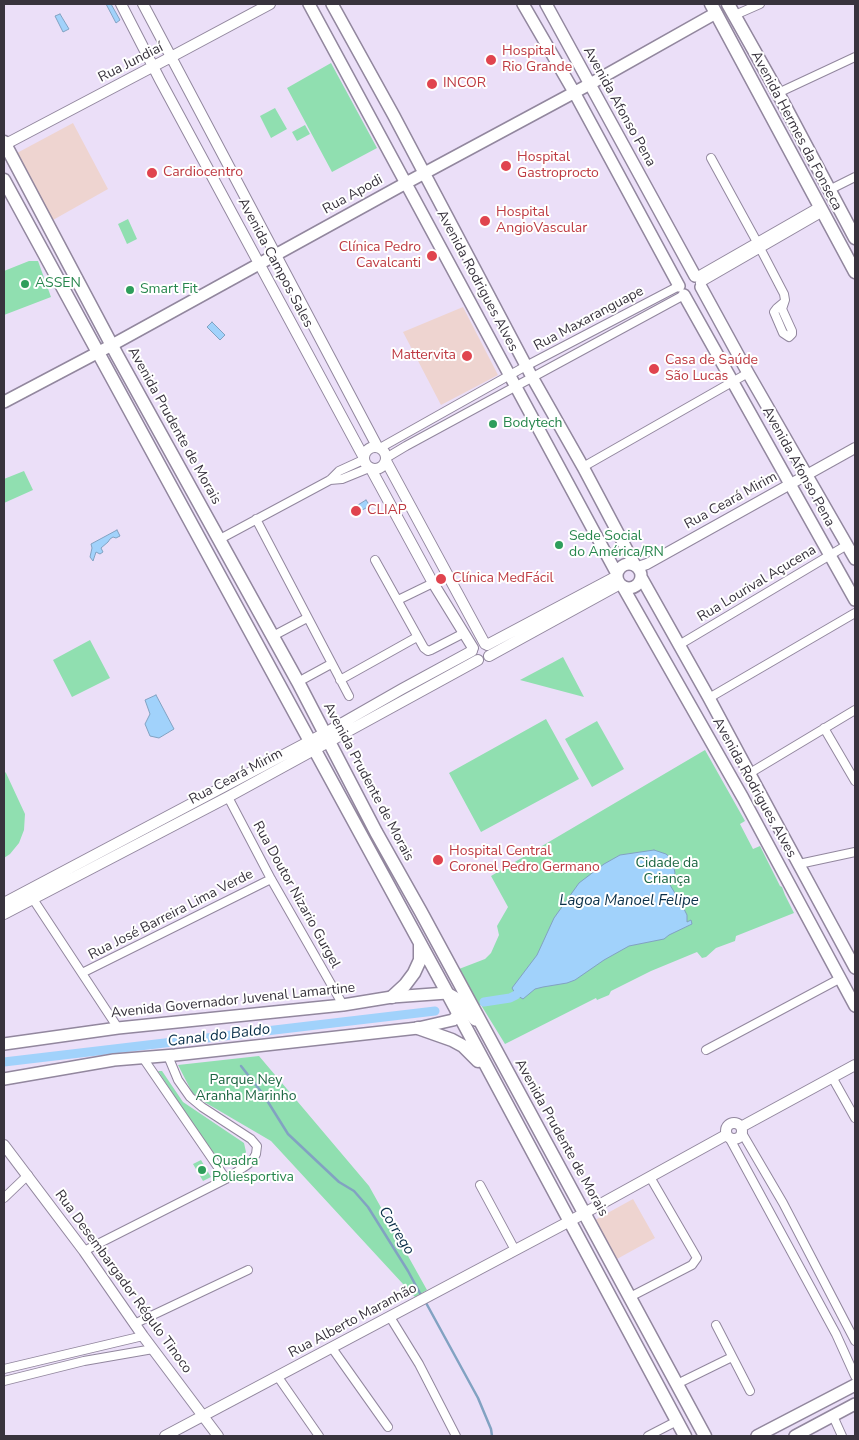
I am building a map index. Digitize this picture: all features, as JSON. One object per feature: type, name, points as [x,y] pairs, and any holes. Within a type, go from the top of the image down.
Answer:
[{"type":"main road","name":"Avenida Rodrigues Alves","points":[[309,4],[566,478],[619,580],[743,798],[836,976],[855,1004]]},
{"type":"main road","name":"Avenida Rodrigues Alves","points":[[332,4],[526,366],[640,569],[681,648],[853,963]]},
{"type":"main road","name":"Avenida Afonso Pena","points":[[523,4],[574,92],[682,291],[855,600]]},
{"type":"main road","name":"Avenida Afonso Pena","points":[[546,4],[748,373],[855,559]]},
{"type":"main road","name":"Avenida Hermes da Fonseca","points":[[728,4],[855,238]]},
{"type":"main road","points":[[713,8],[724,12],[753,48]]},
{"type":"main road","name":"Rua Apodi","points":[[4,402],[590,84],[713,8]]},
{"type":"main road","name":"Avenida Hermes da Fonseca","points":[[713,8],[854,267]]},
{"type":"main road","points":[[338,57],[356,48]]},
{"type":"main road","points":[[368,113],[387,104]]},
{"type":"main road","name":"Avenida Prudente de Morais","points":[[4,144],[112,345],[298,682],[376,832],[458,979],[705,1436]]},
{"type":"main road","points":[[4,180],[447,993],[493,1045]]},
{"type":"main road","points":[[443,250],[460,240]]},
{"type":"main road","points":[[688,275],[698,281],[700,290],[695,296],[688,297],[682,291],[682,279],[684,277],[688,275]]},
{"type":"main road","points":[[470,301],[487,292]]},
{"type":"main road","points":[[558,464],[564,465],[569,463],[576,454]]},
{"type":"main road","points":[[566,478],[572,471],[583,467]]},
{"type":"main road","points":[[176,495],[190,486]]},
{"type":"main road","points":[[624,564],[632,564],[640,569],[640,580],[635,586],[627,588],[619,580],[620,567],[624,564]]},
{"type":"main road","points":[[235,602],[250,594]]},
{"type":"main road","points":[[665,660],[681,648]]},
{"type":"main road","points":[[743,798],[752,797],[758,789]]},
{"type":"main road","points":[[342,802],[365,829],[370,832],[376,832]]},
{"type":"main road","points":[[791,887],[794,880],[802,878],[808,880]]},
{"type":"main road","points":[[392,997],[414,973],[420,960],[420,944]]},
{"type":"main road","points":[[836,976],[836,962],[840,958],[845,958],[853,963]]},
{"type":"main road","points":[[4,1079],[81,1065],[418,1028],[449,1022],[453,1020],[460,1009],[462,993],[458,979]]},
{"type":"main road","name":"Avenida Governador Juvenal Lamartine","points":[[4,1044],[118,1028],[343,1005],[392,997],[447,993]]},
{"type":"main road","points":[[460,1009],[495,1082],[685,1436]]},
{"type":"main road","points":[[418,1028],[446,1037],[463,1046],[495,1082]]},
{"type":"main road","points":[[757,1436],[855,1385]]},
{"type":"main road","points":[[794,1436],[855,1404]]},
{"type":"street","name":"Avenida Campos Sales","points":[[121,4],[367,463],[433,583],[475,653]]},
{"type":"street","name":"Avenida Campos Sales","points":[[143,4],[379,447]]},
{"type":"street","name":"Rua Jundiaí","points":[[4,144],[171,58],[270,4]]},
{"type":"street","points":[[735,15],[760,4]]},
{"type":"street","points":[[778,93],[855,57]]},
{"type":"street","points":[[207,166],[224,157]]},
{"type":"street","points":[[711,158],[783,290],[785,297],[783,304]]},
{"type":"street","points":[[829,190],[855,177]]},
{"type":"street","points":[[698,281],[821,209]]},
{"type":"street","name":"Rua Maxaranguape","points":[[379,447],[526,366],[682,291]]},
{"type":"street","name":"Rua Maxaranguape","points":[[386,460],[682,291]]},
{"type":"street","points":[[315,366],[331,358]]},
{"type":"street","points":[[583,467],[748,373]]},
{"type":"street","points":[[367,463],[367,449],[374,446],[379,447],[385,453],[386,460],[490,650],[489,656]]},
{"type":"street","name":"Rua Ceará Mirim","points":[[640,569],[855,448]]},
{"type":"street","points":[[220,540],[330,480],[339,471],[367,463],[378,469],[384,465],[386,460]]},
{"type":"street","points":[[256,519],[349,696]]},
{"type":"street","name":"Rua Lourival Açucena","points":[[681,648],[847,545]]},
{"type":"street","points":[[375,560],[424,648],[428,650],[464,633]]},
{"type":"street","points":[[619,580],[484,660],[475,653],[477,644],[486,644],[619,580]]},
{"type":"street","points":[[398,600],[433,583]]},
{"type":"street","points":[[709,698],[855,613]]},
{"type":"street","points":[[273,636],[307,618]]},
{"type":"street","points":[[340,680],[417,637]]},
{"type":"street","name":"Rua Ceará Mirim","points":[[4,914],[30,895],[327,737],[475,653]]},
{"type":"street","points":[[298,682],[331,664]]},
{"type":"street","points":[[750,773],[855,710]]},
{"type":"street","points":[[824,728],[855,781]]},
{"type":"street","name":"Rua Ceará Mirim","points":[[4,903],[30,895],[228,797],[312,745]]},
{"type":"street","name":"Rua Doutor Nizario Gurgel","points":[[228,797],[271,879],[343,1005]]},
{"type":"street","points":[[799,864],[855,852]]},
{"type":"street","name":"Rua José Barreira Lima Verde","points":[[82,973],[271,879]]},
{"type":"street","points":[[30,895],[118,1028]]},
{"type":"street","points":[[706,1050],[836,976]]},
{"type":"street","points":[[84,1251],[226,1179],[252,1161],[256,1154],[257,1146],[251,1139],[190,1097],[180,1085],[168,1056]]},
{"type":"street","points":[[142,1058],[226,1179]]},
{"type":"street","name":"Rua Alberto Maranhão","points":[[164,1436],[278,1377],[650,1177],[728,1137],[738,1139],[742,1130],[855,1065]]},
{"type":"street","points":[[832,1077],[855,1118]]},
{"type":"street","name":"Rua Alberto Maranhão","points":[[728,1137],[726,1129],[730,1124],[736,1123],[742,1130]]},
{"type":"street","points":[[742,1130],[783,1202],[815,1265],[852,1325],[855,1341]]},
{"type":"street","points":[[728,1137],[836,1334],[855,1376]]},
{"type":"street","name":"Rua Desembargador Régulo Tinoco","points":[[4,1145],[84,1251],[134,1324],[218,1436]]},
{"type":"street","points":[[4,1198],[28,1175]]},
{"type":"street","points":[[630,1297],[692,1264],[698,1258],[650,1177]]},
{"type":"street","points":[[480,1186],[515,1250]]},
{"type":"street","points":[[768,1211],[783,1202]]},
{"type":"street","points":[[802,1272],[815,1265]]},
{"type":"street","points":[[134,1324],[248,1270]]},
{"type":"street","points":[[390,1317],[419,1364],[456,1436]]},
{"type":"street","points":[[716,1325],[750,1391]]},
{"type":"street","points":[[836,1334],[852,1325]]},
{"type":"street","points":[[4,1369],[143,1336]]},
{"type":"street","points":[[4,1381],[84,1361],[152,1348]]},
{"type":"street","points":[[332,1348],[388,1427]]},
{"type":"street","points":[[81,1350],[84,1361]]},
{"type":"street","points":[[677,1384],[732,1357]]},
{"type":"street","points":[[278,1377],[319,1436]]},
{"type":"street","points":[[833,1416],[842,1436]]},
{"type":"street","points":[[648,1436],[677,1421]]},
{"type":"shaded area","points":[[73,123],[108,189],[53,220],[17,153]]},
{"type":"shaded area","points":[[463,307],[498,375],[441,405],[403,332]]},
{"type":"shaded area","points":[[633,1199],[655,1238],[617,1259],[595,1220]]},
{"type":"green space","points":[[331,63],[377,148],[332,172],[287,88]]},
{"type":"green space","points":[[275,108],[287,129],[271,138],[260,116]]},
{"type":"green space","points":[[305,125],[310,134],[297,141],[292,132]]},
{"type":"green space","points":[[128,219],[137,239],[127,244],[118,224]]},
{"type":"green space","name":"ASSEN","points":[[29,261],[38,261],[51,297],[4,315],[4,271]]},
{"type":"green space","points":[[24,471],[33,490],[4,503],[4,479]]},
{"type":"green space","points":[[90,640],[110,678],[72,697],[53,660]]},
{"type":"green space","points":[[563,657],[584,697],[520,680],[552,663]]},
{"type":"green space","points":[[546,719],[579,779],[481,832],[449,773]]},
{"type":"green space","points":[[597,721],[624,769],[592,787],[565,739]]},
{"type":"green space","name":"Cidade da Criança","points":[[705,750],[745,821],[740,824],[753,849],[760,846],[794,913],[736,936],[735,941],[716,948],[706,957],[702,958],[697,952],[651,971],[611,991],[609,995],[597,1000],[596,998],[505,1044],[481,1005],[477,1007],[467,982],[459,969],[485,959],[491,953],[499,935],[497,926],[508,907],[491,876]]},
{"type":"green space","points":[[4,771],[25,814],[24,830],[19,843],[4,858]]},
{"type":"green space","name":"Parque Ney Aranha Marinho","points":[[259,1056],[369,1186],[427,1290],[415,1297],[271,1141],[194,1096],[178,1065]]},
{"type":"green space","points":[[158,1071],[162,1071],[183,1102],[244,1143],[246,1152],[241,1161],[233,1164],[223,1162],[214,1157]]},
{"type":"green space","name":"Quadra Poliesportiva","points":[[201,1160],[211,1177],[203,1181],[193,1164]]},
{"type":"water","points":[[106,4],[111,4],[120,20],[116,23]]},
{"type":"water","points":[[60,14],[69,29],[63,32],[55,16]]},
{"type":"water","points":[[212,322],[225,335],[220,340],[207,327]]},
{"type":"water","points":[[366,500],[370,506],[356,513],[353,508]]},
{"type":"water","points":[[117,530],[120,536],[110,539],[101,548],[103,552],[100,554],[96,552],[93,561],[90,557],[91,544]]},
{"type":"water","points":[[156,695],[174,729],[159,738],[150,736],[145,724],[150,714],[145,700]]},
{"type":"water","name":"Lagoa Manoel Felipe","points":[[654,850],[666,854],[672,859],[675,873],[670,885],[687,915],[687,922],[691,920],[692,924],[664,939],[629,946],[575,980],[535,989],[523,999],[516,995],[512,988],[537,955],[554,918],[579,883],[604,864],[620,855]]},
{"type":"waterway","name":"Canal do Baldo","points":[[484,1002],[510,998],[516,995]]},
{"type":"waterway","name":"Canal do Baldo","points":[[4,1062],[435,1011]]},
{"type":"waterway","name":"Corrego","points":[[241,1066],[263,1094],[288,1134],[339,1182],[354,1191],[368,1207],[422,1297]]},
{"type":"waterway","name":"Corrego","points":[[425,1301],[478,1398],[492,1436]]},
{"type":"place","name":"Hospital Rio Grande","points":[[491,60]]},
{"type":"place","name":"INCOR","points":[[432,84]]},
{"type":"place","name":"Hospital Gastroprocto","points":[[506,166]]},
{"type":"place","name":"Cardiocentro","points":[[152,173]]},
{"type":"place","name":"Hospital AngioVascular","points":[[485,221]]},
{"type":"place","name":"Clínica Pedro Cavalcanti","points":[[432,256]]},
{"type":"place","name":"ASSEN","points":[[25,284]]},
{"type":"place","name":"Smart Fit","points":[[130,290]]},
{"type":"place","name":"Mattervita","points":[[467,356]]},
{"type":"place","name":"Casa de Saúde São Lucas","points":[[654,369]]},
{"type":"place","name":"Bodytech","points":[[493,424]]},
{"type":"place","name":"CLIAP","points":[[356,511]]},
{"type":"place","name":"Sede Social do América/RN","points":[[559,545]]},
{"type":"place","name":"Clínica MedFácil","points":[[441,579]]},
{"type":"place","name":"Hospital Central Coronel Pedro Germano","points":[[438,860]]},
{"type":"place","name":"Quadra Poliesportiva","points":[[202,1170]]}]
